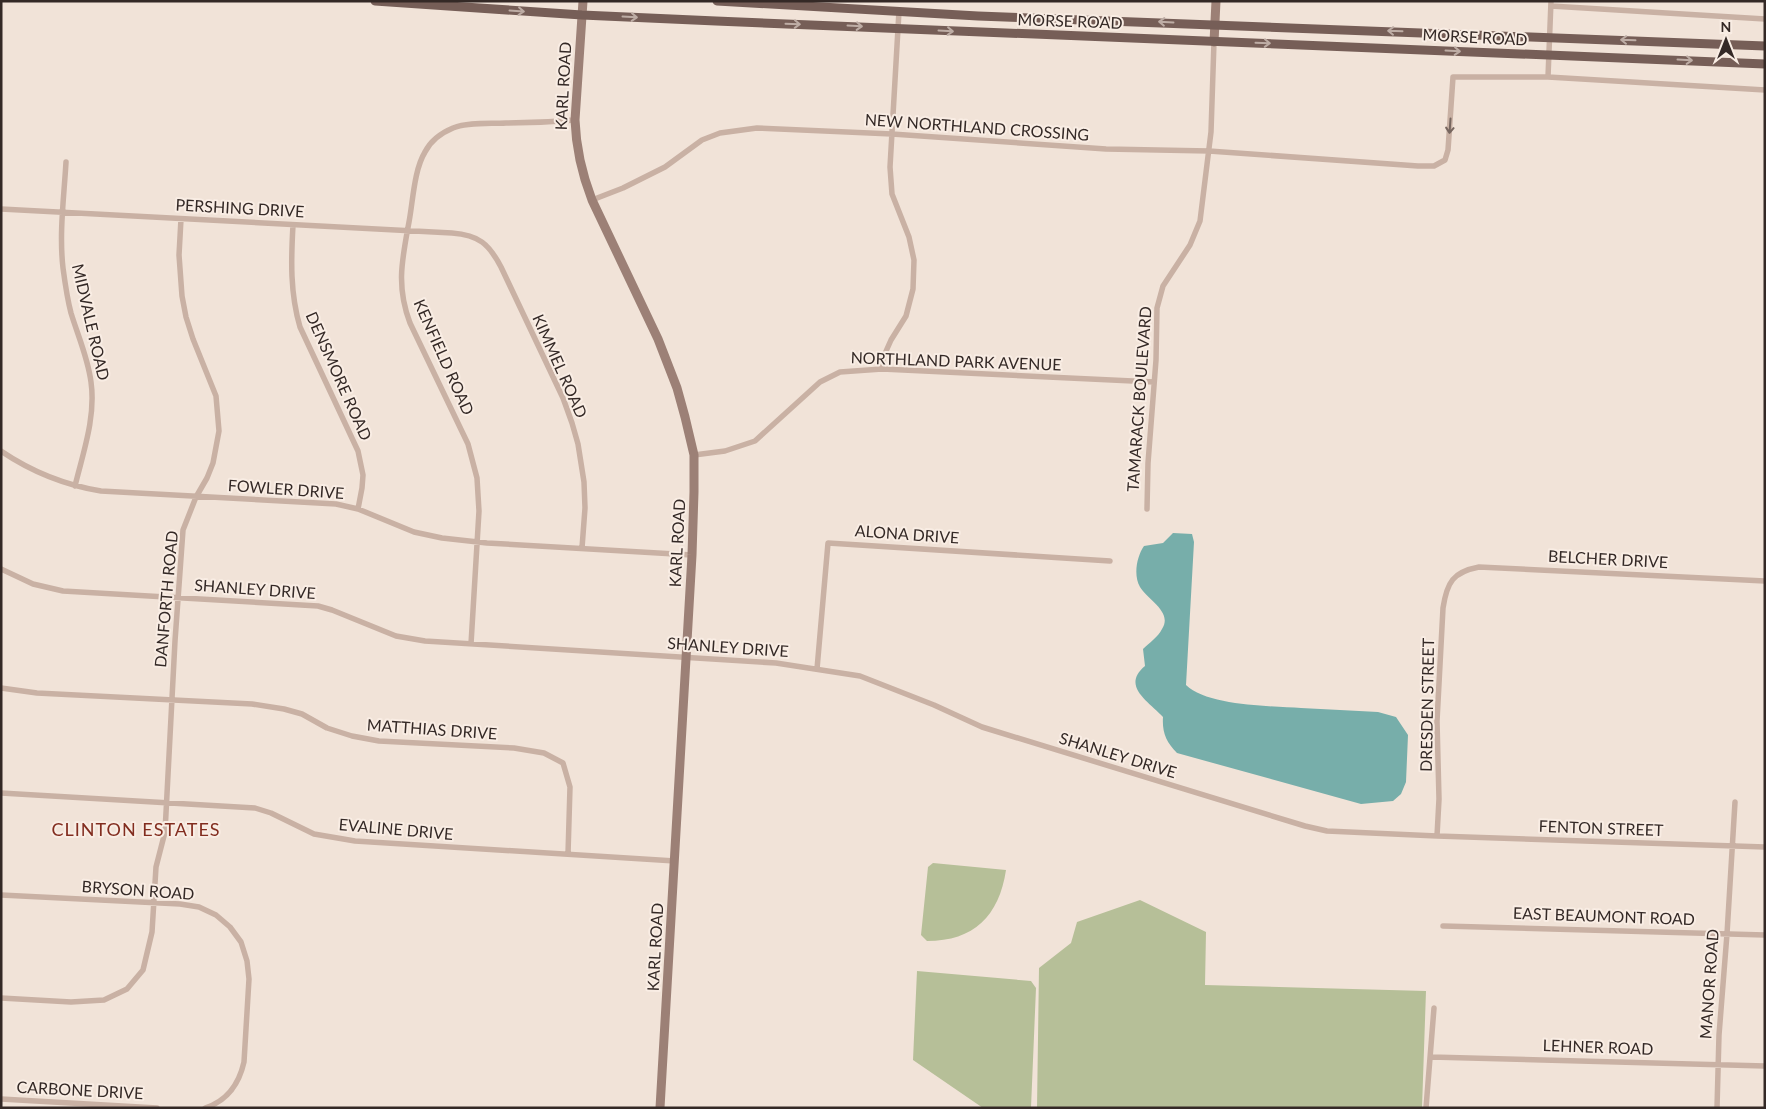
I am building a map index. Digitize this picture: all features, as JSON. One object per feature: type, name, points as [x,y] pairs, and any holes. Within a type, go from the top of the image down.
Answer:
[{"type":"main road","name":"MORSE ROAD","points":[[375,1],[582,15],[1764,64]]},
{"type":"main road","name":"KARL ROAD","points":[[583,1],[574,120],[575,140],[592,200],[664,354],[676,388],[694,455],[692,555],[660,1108]]},
{"type":"main road","name":"MORSE ROAD","points":[[717,1],[1215,25],[1765,46]]},
{"type":"main road","name":"TAMARACK BOULEVARD","points":[[1214,42],[1216,1]]},
{"type":"street","points":[[1765,19],[1551,4],[1548,77],[1765,90]]},
{"type":"street","points":[[882,369],[883,358],[891,340],[906,316],[913,289],[914,260],[909,237],[892,194],[890,167],[899,11]]},
{"type":"street","name":"TAMARACK BOULEVARD","points":[[1147,510],[1157,308],[1163,286],[1190,245],[1200,221],[1209,151],[1213,98],[1214,42]]},
{"type":"street","name":"NEW NORTHLAND CROSSING","points":[[592,200],[624,188],[665,167],[702,140],[720,133],[757,128],[892,134],[1106,149],[1209,151],[1376,164],[1434,166],[1445,160],[1448,150],[1453,77],[1548,77]]},
{"type":"street","name":"KENFIELD ROAD","points":[[471,644],[478,542],[478,489],[471,453],[405,310],[400,283],[419,167],[424,153],[432,141],[454,127],[478,124],[574,120]]},
{"type":"street","name":"MIDVALE ROAD","points":[[66,162],[63,213],[63,265],[66,290],[92,382],[91,416],[75,486]]},
{"type":"street","name":"PERSHING DRIVE","points":[[1,209],[466,234],[476,238]]},
{"type":"street","name":"DANFORTH ROAD","points":[[1,998],[71,1002],[104,1000],[127,989],[143,970],[152,932],[156,867],[164,832],[183,530],[196,497],[213,463],[219,431],[216,396],[193,339],[182,296],[179,255],[181,219]]},
{"type":"street","name":"DENSMORE ROAD","points":[[293,225],[291,271],[295,311],[300,327],[358,450],[363,475],[358,509]]},
{"type":"street","name":"KIMMEL ROAD","points":[[476,238],[486,244],[502,267],[569,413],[578,444],[584,482],[585,508],[582,548]]},
{"type":"street","name":"NORTHLAND PARK AVENUE","points":[[694,455],[725,451],[755,441],[820,382],[840,372],[882,369],[1154,382]]},
{"type":"street","name":"FOWLER DRIVE","points":[[1,451],[15,461],[38,472],[75,486],[101,491],[321,503],[358,509],[414,532],[442,538],[478,542],[692,555]]},
{"type":"street","name":"ALONA DRIVE","points":[[817,669],[828,543],[1110,561]]},
{"type":"street","name":"BELCHER DRIVE","points":[[1453,577],[1465,570],[1479,566],[1765,581]]},
{"type":"street","name":"SHANLEY DRIVE","points":[[1,569],[33,584],[62,591],[318,606],[396,636],[425,641],[776,663],[860,676],[934,705],[982,727],[1305,826],[1327,831],[1437,836]]},
{"type":"street","name":"DRESDEN STREET","points":[[1437,836],[1439,800],[1437,721],[1443,608],[1445,592],[1453,577]]},
{"type":"street","name":"MATTHIAS DRIVE","points":[[1,688],[37,693],[252,704],[302,714],[327,728],[379,740],[514,748],[544,753],[563,763],[570,786],[568,854]]},
{"type":"street","name":"EVALINE DRIVE","points":[[1,793],[255,808],[271,813],[314,834],[355,841],[675,861]]},
{"type":"street","name":"MANOR ROAD","points":[[1717,1108],[1719,1035],[1735,802]]},
{"type":"street","name":"FENTON STREET","points":[[1437,836],[1765,847]]},
{"type":"street","name":"BRYSON ROAD","points":[[1,895],[199,907],[216,915],[230,927],[241,942],[247,961],[249,979],[244,1062],[241,1075],[234,1088],[221,1101],[205,1108]]},
{"type":"street","name":"EAST BEAUMONT ROAD","points":[[1443,926],[1765,935]]},
{"type":"street","points":[[1426,1108],[1434,1008]]},
{"type":"street","name":"LEHNER ROAD","points":[[1431,1056],[1765,1066]]},
{"type":"street","name":"CARBONE DRIVE","points":[[1,1099],[157,1108]]},
{"type":"green space","points":[[933,863],[1006,870],[1003,886],[997,900],[982,923],[971,931],[958,936],[944,940],[927,941],[921,935],[928,867]]},
{"type":"green space","points":[[1140,900],[1206,932],[1205,985],[1426,991],[1422,1108],[1037,1108],[1039,968],[1071,943],[1077,922]]},
{"type":"green space","points":[[917,971],[1031,981],[1036,988],[1031,1108],[983,1108],[913,1060]]},
{"type":"water","points":[[1173,533],[1192,534],[1194,542],[1186,685],[1196,692],[1209,697],[1240,704],[1378,712],[1396,717],[1408,735],[1406,782],[1401,794],[1393,801],[1361,804],[1177,753],[1173,749],[1165,736],[1163,717],[1144,699],[1136,687],[1138,673],[1145,666],[1143,649],[1158,635],[1165,623],[1158,606],[1140,587],[1136,571],[1139,555],[1144,546],[1163,543]]},
{"type":"district","name":"CLINTON ESTATES","points":[[136,830]]}]
